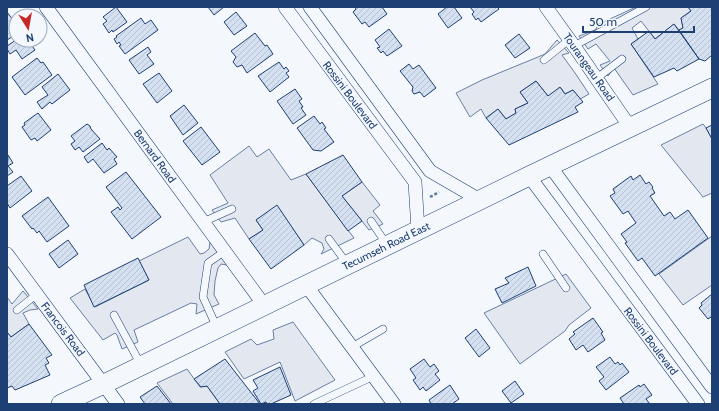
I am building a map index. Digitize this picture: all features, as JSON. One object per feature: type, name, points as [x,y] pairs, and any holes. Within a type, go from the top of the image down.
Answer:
[{"type":"main road","name":"Tecumseh Road East","points":[[61,404],[712,88]]},
{"type":"street","name":"Bernard Road","points":[[46,7],[264,305]]},
{"type":"street","name":"Rossini Boulevard","points":[[285,7],[414,182]]},
{"type":"street","name":"Rossini Boulevard","points":[[310,7],[430,171],[480,200]]},
{"type":"street","name":"Tourangeau Road","points":[[546,7],[572,42],[630,127]]},
{"type":"street","name":"Rossini Boulevard","points":[[550,166],[712,387]]},
{"type":"street","points":[[418,230],[414,182],[430,171]]},
{"type":"street","name":"Rossini Boulevard","points":[[529,176],[698,404]]},
{"type":"street","name":"Francois Road","points":[[9,260],[37,294],[118,404]]},
{"type":"street","points":[[604,277],[621,264]]},
{"type":"street","points":[[306,285],[394,404]]},
{"type":"lane","points":[[544,60],[572,42],[646,7]]},
{"type":"lane","points":[[597,78],[622,59]]},
{"type":"lane","points":[[204,222],[232,209]]},
{"type":"lane","points":[[371,221],[387,246]]},
{"type":"lane","points":[[329,240],[348,265]]},
{"type":"lane","points":[[217,328],[203,297],[208,263],[225,251]]},
{"type":"lane","points":[[543,254],[566,288]]},
{"type":"lane","points":[[17,310],[37,294]]},
{"type":"lane","points":[[114,316],[141,366]]},
{"type":"lane","points":[[352,347],[383,329]]},
{"type":"lane","points":[[314,404],[374,376]]},
{"type":"path","points":[[428,198],[443,190]]},
{"type":"shaded area","points":[[636,7],[688,7],[691,11],[681,18],[683,28],[679,30],[674,24],[655,39],[641,21],[632,28],[638,39],[631,44],[658,84],[633,95],[614,68],[608,76],[600,65],[610,61],[596,44],[588,49],[579,36],[595,30],[599,24]]},
{"type":"shaded area","points":[[557,40],[569,53],[562,55],[589,94],[580,99],[573,90],[565,94],[561,88],[548,96],[536,81],[520,92],[528,103],[515,109],[516,113],[506,119],[498,109],[486,118],[481,109],[470,117],[456,93],[482,80],[545,54]]},
{"type":"shaded area","points":[[703,124],[712,139],[712,193],[703,197],[661,145]]},
{"type":"shaded area","points":[[249,146],[257,157],[269,149],[291,180],[306,174],[354,238],[321,254],[324,249],[322,243],[312,238],[304,245],[277,206],[256,220],[263,230],[249,239],[235,218],[221,222],[212,210],[228,203],[210,175]]},
{"type":"shaded area","points":[[362,182],[380,205],[373,211],[383,224],[369,230],[342,196]]},
{"type":"shaded area","points":[[712,236],[712,285],[683,305],[659,274]]},
{"type":"shaded area","points":[[188,237],[200,254],[209,249],[210,242],[227,265],[221,264],[218,268],[215,281],[214,295],[219,304],[196,314],[197,304],[191,303],[134,330],[138,342],[122,349],[115,333],[103,340],[70,298],[85,289],[95,307],[149,280],[139,261]]},
{"type":"shaded area","points":[[566,274],[591,308],[569,325],[565,331],[520,364],[484,313]]},
{"type":"shaded area","points":[[23,291],[38,309],[23,313],[29,324],[11,337],[7,332],[7,297],[12,304]]},
{"type":"shaded area","points":[[293,322],[335,380],[295,401],[280,362],[244,379],[225,352],[251,339],[257,345],[274,339],[273,330]]},
{"type":"shaded area","points":[[187,369],[200,387],[207,386],[220,404],[173,404],[157,383]]},
{"type":"building","points":[[116,7],[127,22],[113,32],[112,30],[109,33],[103,24],[107,21],[103,17]]},
{"type":"building","points":[[208,7],[224,7],[214,15]]},
{"type":"building","points":[[355,7],[382,7],[387,14],[369,27],[365,22],[362,24],[353,12],[356,9]]},
{"type":"building","points":[[447,7],[454,7],[462,18],[448,28],[438,14]]},
{"type":"building","points":[[470,7],[497,7],[499,9],[481,22],[478,18],[476,20],[472,14],[474,12]]},
{"type":"building","points":[[688,7],[712,7],[712,55],[705,61],[699,59],[679,30],[683,28],[681,18],[691,11]]},
{"type":"building","points":[[7,12],[8,39],[7,40]]},
{"type":"building","points":[[236,12],[247,26],[234,35],[224,22]]},
{"type":"building","points":[[141,18],[145,24],[151,20],[158,30],[125,54],[119,46],[121,45],[119,42],[117,44],[114,39]]},
{"type":"building","points":[[674,24],[699,59],[677,71],[674,68],[654,77],[631,44],[649,31],[655,39]]},
{"type":"building","points":[[389,29],[402,46],[387,56],[383,51],[381,53],[377,48],[380,47],[375,40]]},
{"type":"building","points":[[255,33],[265,46],[267,45],[273,54],[247,73],[242,65],[237,67],[233,62],[236,57],[231,51]]},
{"type":"building","points":[[519,34],[530,48],[515,58],[505,45]]},
{"type":"building","points":[[8,45],[8,48],[34,48],[35,50],[22,59],[16,50],[10,54],[7,46]]},
{"type":"building","points":[[148,47],[151,52],[147,55],[154,64],[139,74],[129,60]]},
{"type":"building","points":[[37,58],[41,63],[43,62],[52,75],[25,95],[12,77]]},
{"type":"building","points":[[279,62],[284,69],[286,67],[289,71],[286,73],[289,77],[270,92],[258,76]]},
{"type":"building","points":[[409,64],[413,69],[419,65],[436,88],[424,97],[420,92],[414,94],[412,91],[413,87],[400,71]]},
{"type":"building","points":[[159,73],[172,91],[157,103],[143,84]]},
{"type":"building","points":[[58,74],[70,90],[52,104],[50,102],[42,109],[37,102],[48,95],[42,87]]},
{"type":"building","points":[[536,81],[548,96],[560,87],[565,94],[573,90],[583,102],[575,107],[578,112],[509,145],[486,118],[498,109],[506,119],[516,113],[515,109],[528,103],[520,92]]},
{"type":"building","points":[[295,89],[302,99],[299,101],[303,107],[301,108],[306,115],[293,124],[277,101]]},
{"type":"building","points":[[184,105],[198,123],[183,135],[170,116]]},
{"type":"building","points":[[38,113],[51,130],[37,141],[35,138],[31,140],[22,127],[25,125],[24,123]]},
{"type":"building","points":[[314,116],[320,124],[322,122],[326,128],[324,129],[334,142],[321,151],[313,150],[297,128]]},
{"type":"building","points":[[87,124],[100,139],[83,152],[79,147],[75,150],[71,144],[75,141],[71,136]]},
{"type":"building","points":[[712,125],[712,139],[706,128]]},
{"type":"building","points":[[201,127],[220,152],[202,165],[183,141]]},
{"type":"building","points":[[102,143],[107,150],[109,148],[117,157],[114,159],[117,164],[104,173],[93,159],[88,163],[84,157]]},
{"type":"building","points":[[8,155],[13,163],[8,166],[13,172],[7,176]]},
{"type":"building","points":[[343,155],[362,182],[342,196],[362,221],[348,231],[306,174]]},
{"type":"building","points":[[126,172],[161,217],[132,239],[111,212],[118,207],[120,210],[122,208],[106,187]]},
{"type":"building","points":[[640,175],[646,184],[649,182],[653,187],[652,188],[655,193],[650,196],[664,216],[670,212],[675,219],[688,210],[708,238],[655,276],[642,258],[638,261],[625,243],[627,242],[621,234],[636,223],[628,211],[623,214],[610,196],[615,193],[613,189],[631,176],[633,180]]},
{"type":"building","points":[[21,176],[32,191],[10,208],[7,203],[7,186]]},
{"type":"building","points":[[48,197],[69,226],[47,242],[39,231],[37,233],[33,228],[32,229],[22,216]]},
{"type":"building","points":[[277,205],[304,245],[271,269],[249,239],[263,230],[256,220]]},
{"type":"building","points":[[68,240],[78,254],[59,268],[49,254]]},
{"type":"building","points":[[138,258],[149,280],[94,307],[84,285]]},
{"type":"building","points":[[528,267],[536,286],[502,303],[495,289],[509,283],[505,278]]},
{"type":"building","points":[[712,294],[712,319],[711,317],[708,319],[699,308],[702,305],[701,303]]},
{"type":"building","points":[[593,318],[603,332],[601,333],[605,340],[588,352],[583,345],[576,350],[569,339],[575,334],[573,332]]},
{"type":"building","points":[[29,324],[52,355],[46,358],[49,363],[45,365],[50,375],[15,390],[12,386],[7,388],[7,332],[11,337]]},
{"type":"building","points":[[476,329],[490,348],[479,357],[465,338]]},
{"type":"building","points":[[610,357],[615,364],[618,362],[620,365],[622,363],[629,372],[606,390],[599,381],[604,377],[596,367]]},
{"type":"building","points":[[225,359],[260,404],[220,404],[207,386],[201,387],[194,379]]},
{"type":"building","points":[[424,359],[430,367],[434,364],[439,371],[435,374],[440,380],[426,391],[423,387],[420,390],[413,380],[416,378],[410,369]]},
{"type":"building","points":[[280,367],[291,395],[271,404],[267,404],[266,402],[261,404],[253,391],[258,388],[253,380]]},
{"type":"building","points":[[515,381],[524,394],[511,403],[502,391]]},
{"type":"building","points":[[644,384],[652,395],[646,399],[650,404],[624,404],[620,398],[639,385],[640,387]]},
{"type":"building","points":[[450,385],[459,399],[452,404],[431,404],[429,400]]},
{"type":"building","points":[[157,386],[171,404],[145,404],[140,397]]}]
